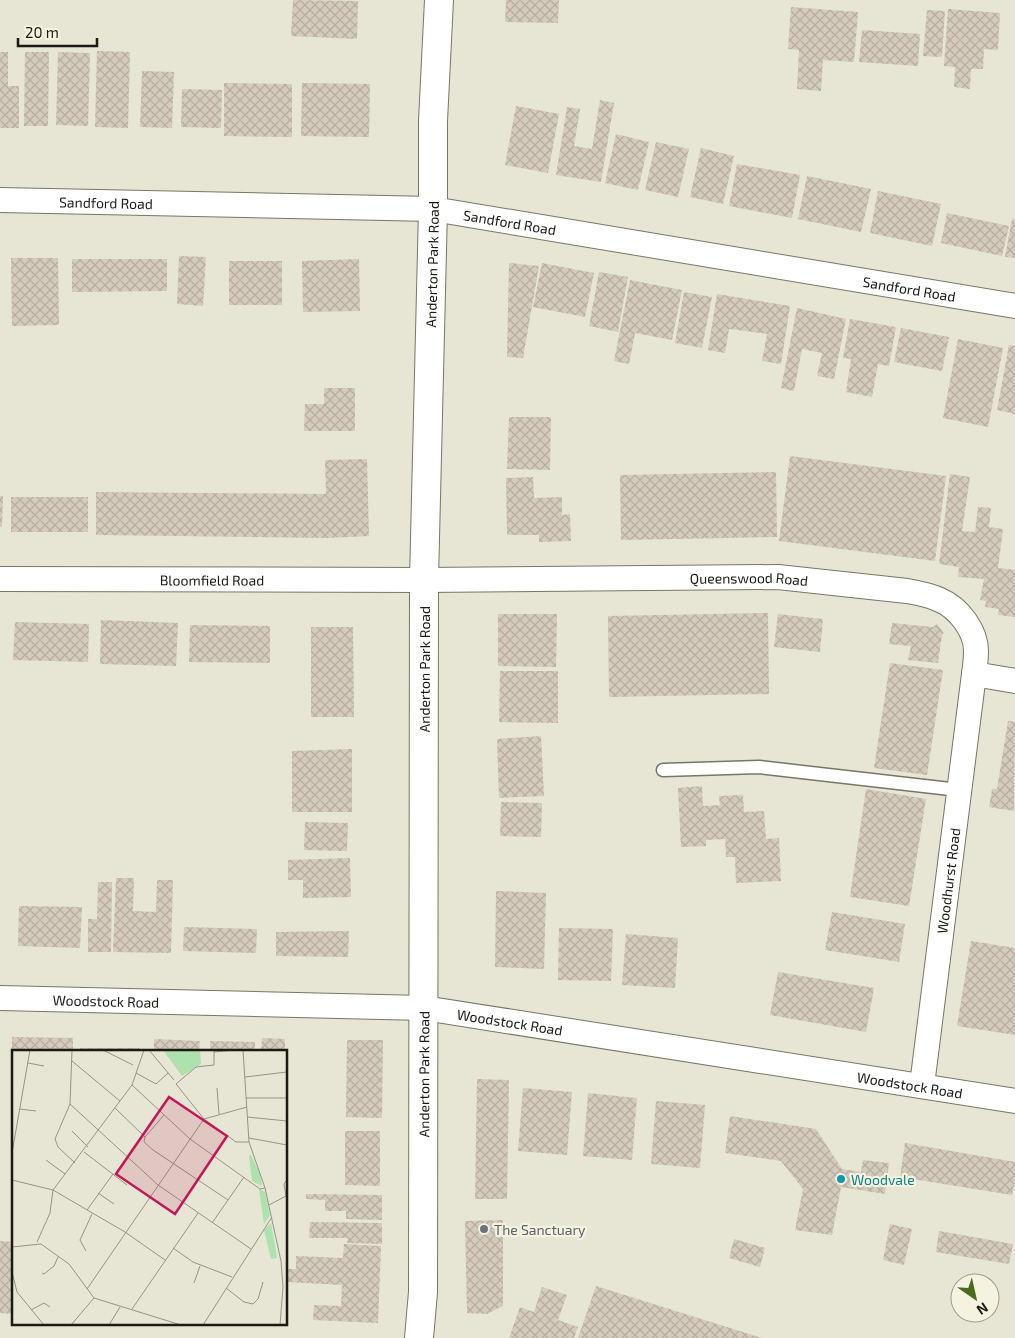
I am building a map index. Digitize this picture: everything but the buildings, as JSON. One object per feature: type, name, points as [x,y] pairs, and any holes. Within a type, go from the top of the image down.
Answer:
[{"type":"street","name":"Anderton Park Road","points":[[419,1338],[423,1292],[424,580],[433,209],[433,121],[439,0]]},
{"type":"street","name":"Sandford Road","points":[[0,200],[433,209],[1015,306]]},
{"type":"street","name":"Queenswood Road","points":[[424,580],[778,577],[907,591],[928,595],[943,601],[955,609],[965,621],[974,635],[976,650],[974,674]]},
{"type":"street","name":"Bloomfield Road","points":[[0,579],[424,580]]},
{"type":"street","points":[[974,674],[1015,681]]},
{"type":"street","name":"Woodhurst Road","points":[[922,1085],[974,674]]},
{"type":"street","name":"Woodstock Road","points":[[0,998],[424,1008],[1015,1101]]},
{"type":"lane","points":[[663,770],[759,767],[959,790]]},
{"type":"place","name":"Woodvale","points":[[841,1179]]},
{"type":"place","name":"The Sanctuary","points":[[484,1229]]}]
